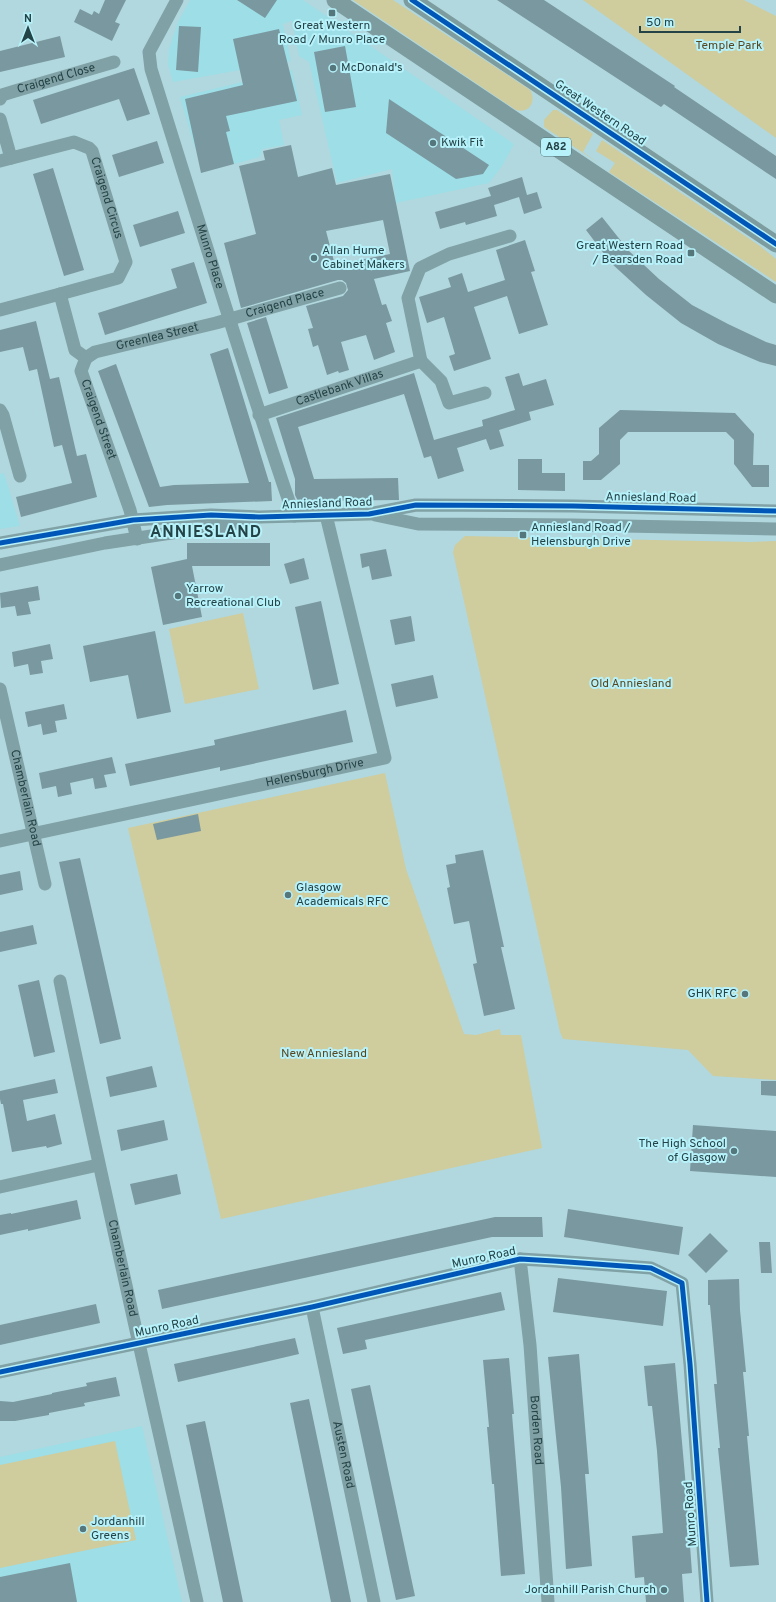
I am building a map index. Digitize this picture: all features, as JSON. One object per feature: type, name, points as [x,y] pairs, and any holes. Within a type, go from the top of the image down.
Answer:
[{"type":"main road","name":"A82","points":[[335,0],[776,295]]},
{"type":"main road","name":"Great Western Road","points":[[412,0],[776,244]]},
{"type":"street","name":"Munro Place","points":[[177,0],[149,52],[150,69],[259,415],[294,516]]},
{"type":"street","name":"Craigend Close","points":[[0,98],[2,95],[114,62]]},
{"type":"street","points":[[0,119],[6,159]]},
{"type":"street","name":"Craigend Circus","points":[[6,159],[74,142],[89,148],[92,151],[126,262],[118,278],[60,294]]},
{"type":"street","points":[[485,393],[449,403],[441,381],[421,361],[408,298],[420,268],[449,254],[510,236]]},
{"type":"street","name":"Craigend Place","points":[[230,319],[340,288]]},
{"type":"street","points":[[0,310],[60,294],[75,350],[86,358]]},
{"type":"street","name":"Greenlea Street","points":[[86,358],[95,352],[230,319]]},
{"type":"street","name":"Craigend Street","points":[[86,358],[81,371],[133,520],[137,539]]},
{"type":"street","name":"Castlebank Villas","points":[[259,415],[421,361]]},
{"type":"street","points":[[0,410],[3,415],[20,476]]},
{"type":"street","name":"Anniesland Road","points":[[0,543],[133,520],[211,515],[294,516],[370,514],[416,505],[573,506],[776,511]]},
{"type":"street","name":"Anniesland Road","points":[[370,514],[418,524],[573,524],[776,528]]},
{"type":"street","name":"Helensburgh Drive","points":[[0,841],[385,758],[326,515]]},
{"type":"street","name":"Anniesland Road","points":[[0,565],[105,543],[226,526],[259,516]]},
{"type":"street","name":"Chamberlain Road","points":[[0,689],[45,884]]},
{"type":"street","name":"Chamberlain Road","points":[[60,981],[98,1165],[157,1420],[197,1602]]},
{"type":"street","points":[[0,1187],[98,1165]]},
{"type":"street","name":"Munro Road","points":[[0,1372],[312,1307],[520,1259],[554,1260],[651,1268],[682,1283],[691,1379],[707,1602]]},
{"type":"street","name":"Borden Road","points":[[520,1259],[530,1345],[548,1602]]},
{"type":"street","name":"Austen Road","points":[[312,1307],[374,1602]]},
{"type":"shaded area","points":[[190,0],[303,0],[514,144],[502,166],[489,183],[396,203],[392,169],[337,183],[309,62],[299,56],[292,21],[283,24],[291,61],[173,82],[168,64],[169,49],[178,22]]},
{"type":"shaded area","points":[[292,70],[302,115],[279,120],[284,145],[262,149],[260,157],[234,164],[228,139],[195,148],[180,97]]},
{"type":"shaded area","points":[[4,473],[20,526],[0,529],[0,474]]},
{"type":"shaded area","name":"Jordanhill Greens","points":[[142,1426],[182,1602],[0,1602],[0,1457]]},
{"type":"green space","points":[[353,0],[393,0],[530,90],[533,98],[530,106],[525,110],[516,110]]},
{"type":"green space","name":"Temple Park","points":[[583,0],[744,0],[776,16],[776,138]]},
{"type":"green space","points":[[553,110],[557,110],[593,134],[583,152],[600,164],[544,127],[544,120]]},
{"type":"green space","points":[[602,140],[760,246],[776,259],[776,282],[609,172],[615,163],[596,151]]},
{"type":"green space","name":"Old Anniesland","points":[[465,536],[750,542],[776,541],[776,1080],[713,1076],[688,1050],[563,1039],[560,1032],[453,552],[455,545]]},
{"type":"green space","points":[[243,613],[259,689],[185,704],[169,629]]},
{"type":"green space","name":"New Anniesland","points":[[385,773],[406,869],[464,1034],[476,1035],[500,1029],[501,1035],[521,1035],[542,1148],[221,1219],[128,828]]},
{"type":"green space","points":[[115,1441],[136,1540],[0,1568],[0,1465]]},
{"type":"building","points":[[105,0],[126,0],[115,22],[120,24],[112,41],[74,22],[80,9],[92,15],[94,11],[99,14]]},
{"type":"building","points":[[237,0],[277,0],[265,18]]},
{"type":"building","points":[[497,0],[544,0],[675,86],[674,87],[776,156],[776,179],[664,104],[661,107]]},
{"type":"building","points":[[179,26],[201,27],[198,72],[176,70]]},
{"type":"building","points":[[279,29],[297,101],[226,116],[230,131],[226,132],[234,164],[201,173],[185,99],[243,85],[233,39]]},
{"type":"building","points":[[60,36],[65,57],[0,72],[0,51]]},
{"type":"building","name":"McDonald's","points":[[345,46],[356,107],[325,112],[314,52]]},
{"type":"building","points":[[134,68],[150,114],[127,121],[119,99],[41,124],[33,100]]},
{"type":"building","points":[[389,99],[489,165],[483,174],[456,179],[386,133]]},
{"type":"building","points":[[157,141],[164,163],[119,177],[112,155]]},
{"type":"building","points":[[291,145],[298,177],[332,168],[336,185],[390,174],[410,271],[374,279],[382,305],[386,304],[392,321],[386,323],[395,352],[374,360],[366,335],[341,342],[349,370],[339,373],[338,371],[327,375],[318,345],[313,347],[308,329],[313,328],[306,306],[343,296],[348,290],[346,283],[342,280],[241,308],[224,243],[256,234],[239,166],[265,160],[263,151]],"holes":[[[383,220],[390,254],[335,265],[326,231]]]},
{"type":"building","points":[[53,168],[84,270],[64,276],[33,174]]},
{"type":"building","points":[[522,177],[527,195],[537,192],[542,208],[524,214],[519,197],[494,205],[497,216],[466,225],[465,222],[440,229],[435,212],[491,196],[488,188]]},
{"type":"building","points":[[178,211],[185,233],[140,247],[133,225]]},
{"type":"building","points":[[602,217],[629,251],[659,279],[692,305],[728,324],[766,342],[776,345],[776,366],[760,362],[718,344],[681,323],[646,295],[611,263],[586,230]]},
{"type":"building","points":[[525,240],[535,271],[531,272],[548,325],[519,334],[507,296],[474,307],[491,359],[454,371],[449,356],[455,354],[444,317],[427,323],[419,297],[451,287],[448,278],[462,273],[468,292],[505,280],[496,250]]},
{"type":"building","points":[[194,262],[207,303],[105,335],[98,313],[177,288],[171,269]]},
{"type":"building","points":[[266,317],[288,388],[269,394],[247,323]]},
{"type":"building","points":[[36,321],[50,379],[59,377],[77,456],[86,454],[97,497],[21,517],[16,497],[72,483],[62,445],[54,447],[37,369],[29,371],[23,347],[0,352],[0,330]]},
{"type":"building","points":[[228,348],[269,482],[271,482],[272,501],[149,507],[98,371],[116,364],[160,487],[174,485],[249,483],[210,354]]},
{"type":"building","points":[[414,373],[434,440],[483,426],[482,420],[515,410],[505,377],[519,373],[523,386],[546,379],[554,405],[529,412],[531,420],[499,430],[504,446],[490,450],[486,439],[457,448],[464,471],[438,479],[431,456],[424,458],[404,394],[298,427],[314,479],[398,478],[399,500],[298,501],[295,495],[295,479],[276,418]]},
{"type":"building","points":[[620,410],[735,413],[754,434],[753,465],[769,465],[769,487],[752,487],[734,464],[734,440],[726,432],[628,432],[620,440],[620,464],[601,480],[583,480],[583,461],[591,461],[599,454],[599,428]]},
{"type":"building","points":[[518,459],[542,459],[542,473],[565,473],[565,491],[518,490]]},
{"type":"building","points":[[187,543],[270,543],[270,566],[192,566],[202,617],[163,625],[151,567],[187,559]]},
{"type":"building","points":[[386,549],[392,576],[372,580],[369,566],[362,568],[360,554]]},
{"type":"building","points":[[304,558],[309,579],[290,584],[284,564]]},
{"type":"building","points":[[38,586],[40,600],[28,602],[31,614],[17,616],[15,606],[1,608],[0,593]]},
{"type":"building","points":[[321,601],[339,684],[313,690],[295,607]]},
{"type":"building","points":[[411,616],[415,641],[395,645],[390,620]]},
{"type":"building","points":[[155,631],[171,712],[137,719],[128,675],[90,682],[83,646]]},
{"type":"building","points":[[50,644],[53,659],[41,661],[43,673],[30,675],[28,664],[14,667],[12,652]]},
{"type":"building","points":[[433,675],[438,698],[396,707],[391,684]]},
{"type":"building","points":[[64,704],[67,719],[55,721],[57,732],[43,735],[41,724],[28,727],[25,712]]},
{"type":"building","points":[[346,710],[353,742],[220,771],[220,767],[130,786],[125,764],[215,745],[214,740]]},
{"type":"building","points":[[112,757],[116,773],[104,775],[107,787],[95,789],[93,778],[70,783],[72,794],[58,797],[56,786],[42,789],[39,773]]},
{"type":"building","points":[[198,814],[201,831],[157,840],[153,824]]},
{"type":"building","points":[[483,850],[504,947],[501,947],[515,1009],[484,1016],[473,964],[477,963],[469,921],[454,924],[447,888],[450,887],[446,865],[456,863],[455,855]]},
{"type":"building","points":[[80,858],[121,1039],[100,1044],[59,862]]},
{"type":"building","points":[[20,871],[23,890],[0,895],[0,875]]},
{"type":"building","points":[[33,925],[37,944],[0,952],[0,932]]},
{"type":"building","points":[[39,980],[55,1052],[34,1057],[18,985]]},
{"type":"building","points":[[152,1066],[157,1087],[110,1097],[106,1077]]},
{"type":"building","points":[[55,1079],[58,1093],[23,1100],[27,1121],[55,1114],[62,1144],[47,1148],[46,1146],[12,1152],[3,1104],[1,1104],[0,1099],[0,1091]]},
{"type":"building","points":[[761,1081],[776,1081],[776,1096],[761,1095]]},
{"type":"building","points":[[164,1120],[168,1140],[121,1151],[117,1130]]},
{"type":"building","name":"The High School of Glasgow","points":[[693,1125],[776,1131],[776,1177],[690,1171]]},
{"type":"building","points":[[177,1174],[181,1194],[135,1205],[130,1184]]},
{"type":"building","points":[[77,1200],[81,1219],[28,1231],[28,1229],[0,1235],[0,1215]]},
{"type":"building","points":[[568,1209],[683,1227],[679,1255],[564,1237]]},
{"type":"building","points":[[495,1217],[542,1217],[543,1237],[492,1237],[162,1309],[158,1290]]},
{"type":"building","points":[[710,1233],[728,1251],[706,1273],[688,1255]]},
{"type":"building","points":[[759,1242],[770,1242],[772,1273],[761,1273]]},
{"type":"building","points":[[558,1278],[667,1291],[663,1326],[553,1312]]},
{"type":"building","points":[[739,1279],[740,1310],[746,1372],[743,1372],[749,1436],[747,1436],[759,1565],[730,1567],[718,1448],[720,1448],[714,1384],[717,1384],[710,1305],[708,1305],[708,1280]]},
{"type":"building","points":[[501,1292],[505,1310],[365,1340],[367,1349],[343,1354],[337,1328]]},
{"type":"building","points":[[96,1304],[100,1323],[0,1345],[0,1325]]},
{"type":"building","points":[[295,1338],[299,1354],[178,1382],[174,1364]]},
{"type":"building","points":[[579,1354],[589,1474],[585,1474],[592,1566],[566,1569],[561,1487],[548,1357]]},
{"type":"building","points":[[509,1358],[525,1574],[501,1576],[494,1484],[492,1484],[487,1427],[489,1427],[483,1360]]},
{"type":"building","points":[[675,1363],[692,1573],[682,1574],[684,1602],[646,1602],[644,1577],[635,1578],[632,1536],[663,1533],[652,1406],[648,1406],[644,1366]]},
{"type":"building","points":[[116,1377],[120,1396],[84,1403],[85,1406],[49,1413],[49,1415],[15,1421],[0,1421],[0,1401],[13,1402],[52,1394],[87,1386],[86,1383]]},
{"type":"building","points":[[370,1385],[415,1596],[396,1600],[351,1389]]},
{"type":"building","points":[[309,1399],[351,1602],[331,1602],[290,1403]]},
{"type":"building","points":[[205,1421],[243,1602],[223,1602],[186,1425]]},
{"type":"building","points":[[70,1563],[77,1602],[0,1602],[0,1577]]},
{"type":"cycle path","points":[[412,0],[776,244]]},
{"type":"cycle path","points":[[0,543],[133,520],[211,515],[259,517],[369,514],[416,505],[573,506],[776,511]]},
{"type":"cycle path","points":[[0,1372],[312,1307],[520,1259],[651,1268],[682,1283],[690,1364],[707,1602]]},
{"type":"place","name":"Great Western Road / Munro Place","points":[[332,13]]},
{"type":"place","name":"McDonald's","points":[[333,68]]},
{"type":"place","name":"Kwik Fit","points":[[433,143]]},
{"type":"place","name":"Great Western Road / Bearsden Road","points":[[691,253]]},
{"type":"place","name":"Allan Hume Cabinet Makers","points":[[314,258]]},
{"type":"place","name":"Anniesland Road / Helensburgh Drive","points":[[523,535]]},
{"type":"place","name":"Yarrow Recreational Club","points":[[178,596]]},
{"type":"place","name":"Glasgow Academicals RFC","points":[[288,895]]},
{"type":"place","name":"GHK RFC","points":[[745,994]]},
{"type":"place","name":"The High School of Glasgow","points":[[734,1151]]},
{"type":"place","name":"Jordanhill Greens","points":[[83,1529]]},
{"type":"place","name":"Jordanhill Parish Church","points":[[664,1590]]},
{"type":"district","name":"ANNIESLAND","points":[[206,533]]}]
